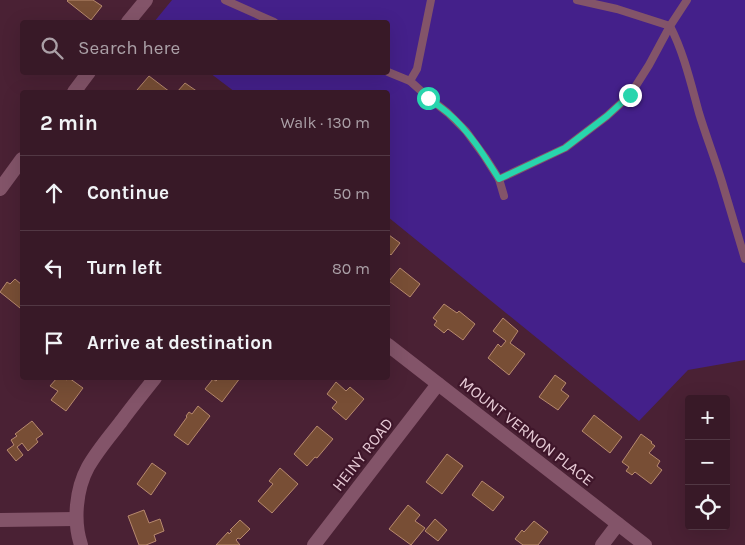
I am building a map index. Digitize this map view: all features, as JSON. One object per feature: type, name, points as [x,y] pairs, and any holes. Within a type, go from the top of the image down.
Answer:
[{"type":"street","points":[[130,20],[146,0]]},
{"type":"street","points":[[76,90],[87,75]]},
{"type":"street","points":[[0,189],[20,162]]},
{"type":"street","name":"MOUNT VERNON PLACE","points":[[390,347],[645,545]]},
{"type":"street","points":[[81,545],[76,519],[77,506],[82,481],[87,468],[153,380]]},
{"type":"street","name":"HEINY ROAD","points":[[314,545],[438,384]]},
{"type":"street","points":[[0,520],[76,519]]},
{"type":"street","points":[[602,545],[618,524]]},
{"type":"lane","points":[[225,0],[270,20]]},
{"type":"lane","points":[[410,81],[416,69],[431,0]]},
{"type":"lane","points":[[577,0],[670,26],[677,40],[745,259]]},
{"type":"lane","points":[[499,179],[565,148],[607,116],[630,95],[687,0]]},
{"type":"lane","points":[[390,73],[410,81],[466,131],[499,179],[504,196]]},
{"type":"shaded area","points":[[172,0],[745,0],[745,360],[688,370],[639,421],[390,219],[390,90],[232,90],[213,75],[390,75],[390,20],[156,20]]},
{"type":"building","points":[[68,0],[93,0],[102,6],[91,20]]},
{"type":"building","points":[[149,76],[167,90],[137,90]]},
{"type":"building","points":[[185,83],[195,90],[179,90]]},
{"type":"building","points":[[390,236],[400,243],[390,254]]},
{"type":"building","points":[[400,268],[420,284],[410,297],[390,280]]},
{"type":"building","points":[[15,279],[20,283],[20,308],[0,292],[7,282],[10,284]]},
{"type":"building","points":[[444,304],[457,313],[459,311],[475,324],[463,340],[448,329],[444,333],[434,325],[437,321],[433,318]]},
{"type":"building","points":[[503,318],[518,331],[510,343],[525,354],[509,375],[488,358],[498,344],[501,347],[506,341],[493,331]]},
{"type":"building","points":[[555,375],[566,383],[561,390],[569,396],[558,410],[539,397]]},
{"type":"building","points":[[55,380],[72,380],[83,388],[66,411],[51,400],[58,391],[50,386]]},
{"type":"building","points":[[212,380],[238,380],[222,402],[205,389]]},
{"type":"building","points":[[336,382],[346,391],[350,387],[364,399],[346,420],[332,408],[337,402],[327,394]]},
{"type":"building","points":[[198,406],[210,416],[188,445],[174,435],[189,412],[192,414]]},
{"type":"building","points":[[594,415],[622,437],[610,453],[582,431]]},
{"type":"building","points":[[32,421],[43,434],[36,439],[38,442],[28,451],[22,443],[17,447],[23,455],[16,461],[7,450],[14,445],[11,440],[17,436],[15,434]]},
{"type":"building","points":[[317,426],[333,439],[317,458],[315,457],[307,466],[294,454]]},
{"type":"building","points":[[641,434],[655,446],[649,453],[660,461],[657,466],[662,470],[651,484],[635,472],[632,475],[626,471],[629,467],[622,462]]},
{"type":"building","points":[[447,454],[463,466],[442,494],[426,482]]},
{"type":"building","points":[[152,463],[166,473],[151,495],[137,484]]},
{"type":"building","points":[[280,468],[298,484],[272,513],[258,501],[273,484],[269,481]]},
{"type":"building","points":[[482,481],[504,497],[493,511],[472,495]]},
{"type":"building","points":[[408,505],[420,515],[415,521],[425,528],[411,545],[389,529]]},
{"type":"building","points":[[144,510],[149,523],[160,519],[164,531],[154,535],[156,541],[146,545],[139,545],[128,516]]},
{"type":"building","points":[[435,519],[447,530],[438,541],[425,531]]},
{"type":"building","points":[[240,520],[250,529],[240,539],[236,540],[240,545],[216,545],[228,532],[229,534],[232,531],[230,530]]},
{"type":"building","points":[[534,521],[548,532],[538,545],[523,545],[515,539],[522,530],[524,532]]},
{"type":"route","points":[[428,98],[448,113],[466,131],[499,179],[565,148],[607,116],[630,95]]}]
